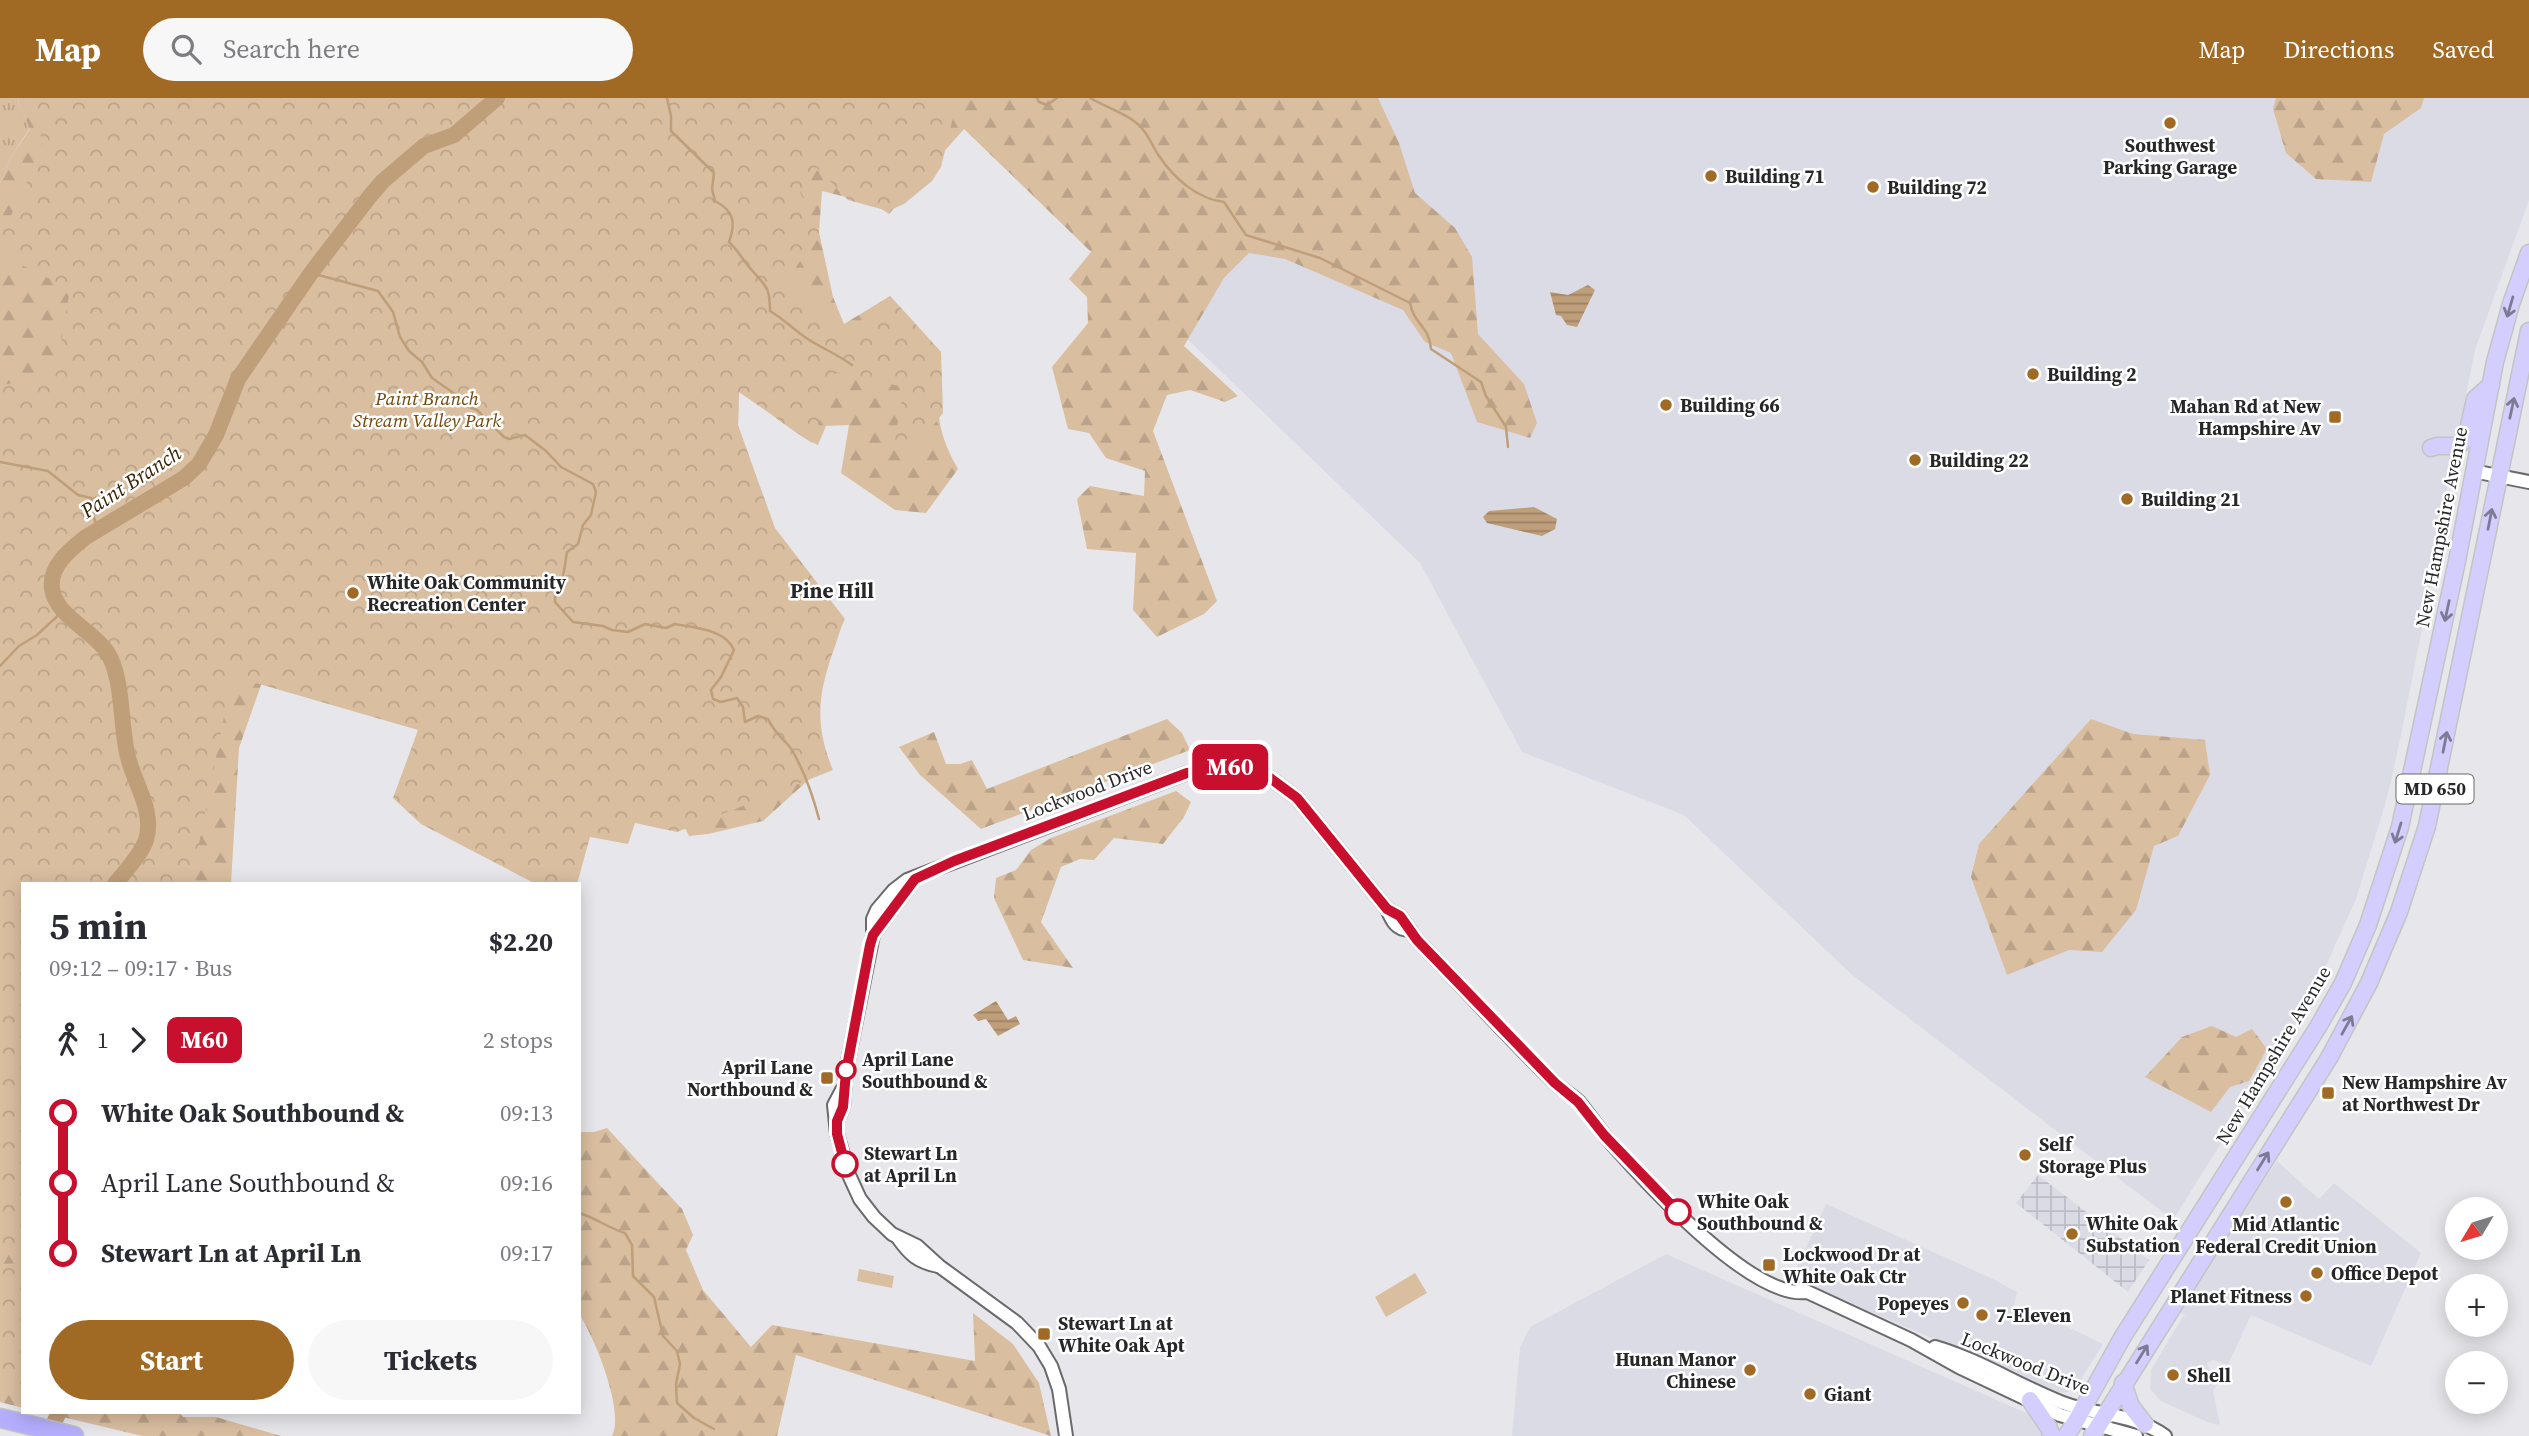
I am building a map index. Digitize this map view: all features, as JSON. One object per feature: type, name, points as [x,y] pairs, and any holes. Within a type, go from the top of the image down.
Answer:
[{"type":"highway","points":[[0,1418],[74,1436]]},
{"type":"main road","name":"New Hampshire Avenue","points":[[2066,1436],[2122,1338],[2318,1027],[2343,983],[2368,925],[2400,827],[2457,561],[2491,384],[2511,304],[2529,253]]},
{"type":"main road","name":"MD 650","points":[[2099,1424],[2329,1058],[2385,947],[2415,868],[2427,826],[2529,331]]},
{"type":"main road","points":[[2431,448],[2458,446],[2466,439],[2475,400],[2491,384]]},
{"type":"main road","points":[[2123,1383],[2141,1430]]},
{"type":"main road","points":[[2030,1400],[2052,1436]]},
{"type":"street","points":[[2473,471],[2529,482]]},
{"type":"street","name":"Lockwood Drive","points":[[1066,1436],[1059,1389],[1051,1366],[1039,1346],[1017,1323],[939,1266],[926,1264],[911,1256],[896,1235],[874,1217],[860,1199],[849,1175],[837,1134],[834,1105],[845,1085],[873,935],[873,919],[894,890],[907,880],[1187,773],[1241,767],[1270,778],[1297,798],[1387,909],[1393,924],[1402,930],[1410,930],[1562,1090],[1571,1109],[1589,1116],[1696,1231],[1730,1257],[1743,1260],[1911,1340],[1959,1367],[2030,1400],[2080,1415]]},
{"type":"street","name":"Lockwood Drive","points":[[1911,1340],[1954,1353],[2052,1398],[2099,1424],[2165,1436]]},
{"type":"shaded area","points":[[933,98],[2529,98],[2529,200],[2475,350],[2399,745],[2387,798],[2356,899],[2310,1001],[2173,1220],[1851,974],[1684,815],[1522,752],[1420,563]]},
{"type":"shaded area","points":[[1588,285],[1595,290],[1577,327],[1567,325],[1561,316],[1556,315],[1550,292],[1568,295]]},
{"type":"shaded area","points":[[1534,507],[1557,519],[1555,529],[1542,536],[1487,523],[1483,517],[1489,511]]},
{"type":"shaded area","points":[[996,1001],[1008,1020],[1016,1016],[1020,1024],[998,1036],[986,1019],[978,1021],[973,1015]]},
{"type":"shaded area","points":[[2277,1161],[2319,1199],[2334,1183],[2421,1253],[2371,1366],[2251,1315],[2228,1365],[2213,1360],[2207,1363],[2216,1387],[2213,1390],[2220,1425],[2207,1422],[2161,1401],[2150,1389],[2151,1370],[2183,1316],[2186,1316],[2179,1312],[2207,1265]]},
{"type":"shaded area","points":[[2038,1175],[2149,1260],[2128,1292],[2016,1203]]},
{"type":"shaded area","points":[[1826,1204],[2017,1292],[2012,1313],[2035,1323],[2051,1319],[2103,1344],[2075,1389],[2065,1393],[2057,1392],[1792,1278]]},
{"type":"shaded area","points":[[1666,1254],[2038,1418],[2043,1436],[1512,1436],[1520,1347],[1530,1327]]},
{"type":"green space","points":[[0,98],[19,98],[18,102],[30,128],[11,157],[0,183]]},
{"type":"green space","name":"Paint Branch Stream Valley Park","points":[[19,98],[1378,98],[1399,143],[1415,193],[1455,228],[1472,257],[1478,334],[1524,384],[1537,423],[1530,438],[1477,422],[1451,353],[1425,342],[1403,310],[1285,259],[1249,253],[1224,278],[1184,346],[1238,396],[1225,402],[1190,390],[1167,395],[1153,431],[1217,601],[1204,614],[1157,637],[1133,610],[1136,553],[1087,549],[1077,499],[1090,486],[1144,496],[1145,471],[1106,458],[1089,433],[1068,429],[1052,367],[1088,323],[1087,297],[1069,279],[1091,252],[964,129],[889,214],[874,204],[822,191],[819,232],[833,297],[844,324],[890,296],[941,352],[938,399],[940,425],[958,469],[926,513],[895,510],[841,473],[849,425],[826,426],[818,445],[739,392],[738,425],[814,775],[763,821],[689,836],[677,812],[287,654],[261,685],[239,748],[231,882],[21,882],[21,1407],[0,1402],[0,183],[11,157],[30,129],[18,102]]},
{"type":"green space","name":"Paint Branch Stream Valley Park","points":[[37,98],[933,98],[953,118],[941,167],[932,181],[904,204],[888,211],[848,200],[816,167],[800,192],[819,232],[787,281],[853,341],[890,296],[941,352],[943,413],[913,451],[894,444],[904,387],[836,372],[812,443],[739,392],[738,425],[775,528],[845,619],[824,680],[820,709],[823,738],[833,770],[677,832],[635,823],[628,844],[590,837],[578,882],[532,882],[421,824],[393,798],[418,730],[232,676],[191,882],[21,882],[21,1250],[0,1251],[0,385],[55,378],[70,289],[0,254],[0,239],[42,150]]},
{"type":"green space","points":[[2276,98],[2424,98],[2421,108],[2384,134],[2371,182],[2316,179],[2286,153],[2273,109]]},
{"type":"green space","points":[[1167,719],[1182,733],[1190,750],[981,829],[920,775],[899,747],[934,732],[946,764],[960,764],[972,760],[987,789]]},
{"type":"green space","points":[[2091,719],[2133,734],[2205,740],[2210,775],[2178,836],[2154,846],[2136,910],[2102,952],[2069,950],[2007,975],[1971,877],[1979,844]]},
{"type":"green space","points":[[1176,791],[1191,802],[1184,817],[1163,844],[1114,838],[1094,860],[1080,859],[1061,867],[1041,922],[1073,968],[1023,960],[994,898],[996,878],[1016,870],[1031,850],[1051,838]]},
{"type":"green space","points":[[2212,1026],[2236,1037],[2252,1029],[2267,1049],[2249,1081],[2230,1087],[2211,1112],[2145,1077],[2182,1037]]},
{"type":"green space","points":[[607,1128],[682,1209],[693,1235],[686,1250],[703,1290],[751,1347],[772,1325],[975,1361],[973,1313],[1013,1344],[1039,1383],[1051,1436],[796,1355],[777,1436],[612,1436],[615,1424],[611,1392],[599,1356],[581,1318],[581,1132]]},
{"type":"green space","points":[[21,1263],[21,1395],[0,1390],[0,1264]]},
{"type":"green space","points":[[859,1269],[894,1276],[892,1288],[857,1281]]},
{"type":"green space","points":[[1415,1273],[1427,1293],[1386,1317],[1375,1297]]},
{"type":"green space","points":[[50,1414],[181,1414],[183,1417],[216,1417],[281,1436],[142,1436]]},
{"type":"waterway","name":"Paint Branch","points":[[117,882],[144,846],[148,818],[128,757],[119,689],[112,663],[101,644],[60,607],[52,588],[57,565],[86,537],[184,478],[199,464],[216,435],[238,379],[311,273],[370,196],[383,181],[424,146],[454,135],[497,98]]},
{"type":"waterway","points":[[667,98],[671,131],[714,173],[712,189],[715,201],[726,209],[732,218],[729,242],[766,286],[770,311],[808,339],[852,365]]},
{"type":"waterway","points":[[1037,98],[1039,102],[1047,105],[1057,98]]},
{"type":"waterway","points":[[1090,98],[1138,125],[1172,172],[1196,192],[1224,202],[1246,235],[1320,258],[1410,303],[1430,341],[1431,349],[1481,382],[1486,396],[1506,427],[1508,447]]},
{"type":"waterway","points":[[311,273],[378,291],[393,312],[400,337],[432,378],[455,394],[462,404],[477,410],[504,437],[509,439],[525,435],[561,467],[593,484],[596,492],[591,515],[583,525],[578,544],[567,552],[563,576],[555,589],[555,602],[573,622],[628,632],[645,624],[666,628],[675,624],[703,629],[725,638],[734,650],[721,677],[711,690],[713,699],[721,702],[737,698],[743,707],[745,722],[758,716],[768,719],[796,758],[819,819]]},
{"type":"waterway","points":[[0,462],[48,471],[78,495],[91,498],[96,508],[93,515],[98,529]]},
{"type":"waterway","points":[[0,666],[19,646],[37,635],[64,610]]},
{"type":"waterway","points":[[581,1214],[625,1233],[632,1245],[633,1276],[654,1297],[663,1336],[677,1351],[680,1364],[676,1384],[677,1403],[694,1418],[714,1429]]},
{"type":"waterway","name":"Paint Branch","points":[[48,1436],[58,1414]]},
{"type":"bus line","name":"M60","points":[[845,1164],[837,1134],[837,1121],[843,1107],[846,1072],[870,945],[873,935],[915,879],[954,861],[1187,773],[1241,767],[1270,778],[1297,798],[1387,909],[1400,916],[1417,940],[1540,1068],[1578,1102],[1604,1135],[1678,1212]]},
{"type":"place","name":"Southwest Parking Garage","points":[[2170,123]]},
{"type":"place","name":"Building 71","points":[[1711,176]]},
{"type":"place","name":"Building 72","points":[[1873,187]]},
{"type":"place","name":"Building 2","points":[[2033,374]]},
{"type":"place","name":"Building 66","points":[[1666,405]]},
{"type":"place","name":"Mahan Rd at New Hampshire Av","points":[[2335,417]]},
{"type":"place","name":"Building 22","points":[[1915,460]]},
{"type":"place","name":"Building 21","points":[[2127,499]]},
{"type":"place","name":"White Oak Community Recreation Center","points":[[353,593]]},
{"type":"place","name":"April Lane Southbound &","points":[[846,1070]]},
{"type":"place","name":"April Lane Northbound &","points":[[827,1078]]},
{"type":"place","name":"New Hampshire Av at Northwest Dr","points":[[2328,1093]]},
{"type":"place","name":"Self Storage Plus","points":[[2025,1155]]},
{"type":"place","name":"Stewart Ln at April Ln","points":[[845,1164]]},
{"type":"place","name":"Mid Atlantic Federal Credit Union","points":[[2286,1202]]},
{"type":"place","name":"White Oak Southbound &","points":[[1678,1212]]},
{"type":"place","name":"White Oak Substation","points":[[2072,1234]]},
{"type":"place","name":"Lockwood Dr at White Oak Ctr","points":[[1769,1265]]},
{"type":"place","name":"Office Depot","points":[[2317,1273]]},
{"type":"place","name":"Planet Fitness","points":[[2306,1296]]},
{"type":"place","name":"Popeyes","points":[[1963,1303]]},
{"type":"place","name":"7-Eleven","points":[[1982,1315]]},
{"type":"place","name":"Stewart Ln at White Oak Apt","points":[[1044,1334]]},
{"type":"place","name":"Hunan Manor Chinese","points":[[1750,1370]]},
{"type":"place","name":"Shell","points":[[2173,1375]]},
{"type":"place","name":"Giant","points":[[1810,1394]]},
{"type":"district","name":"Pine Hill","points":[[832,591]]}]
